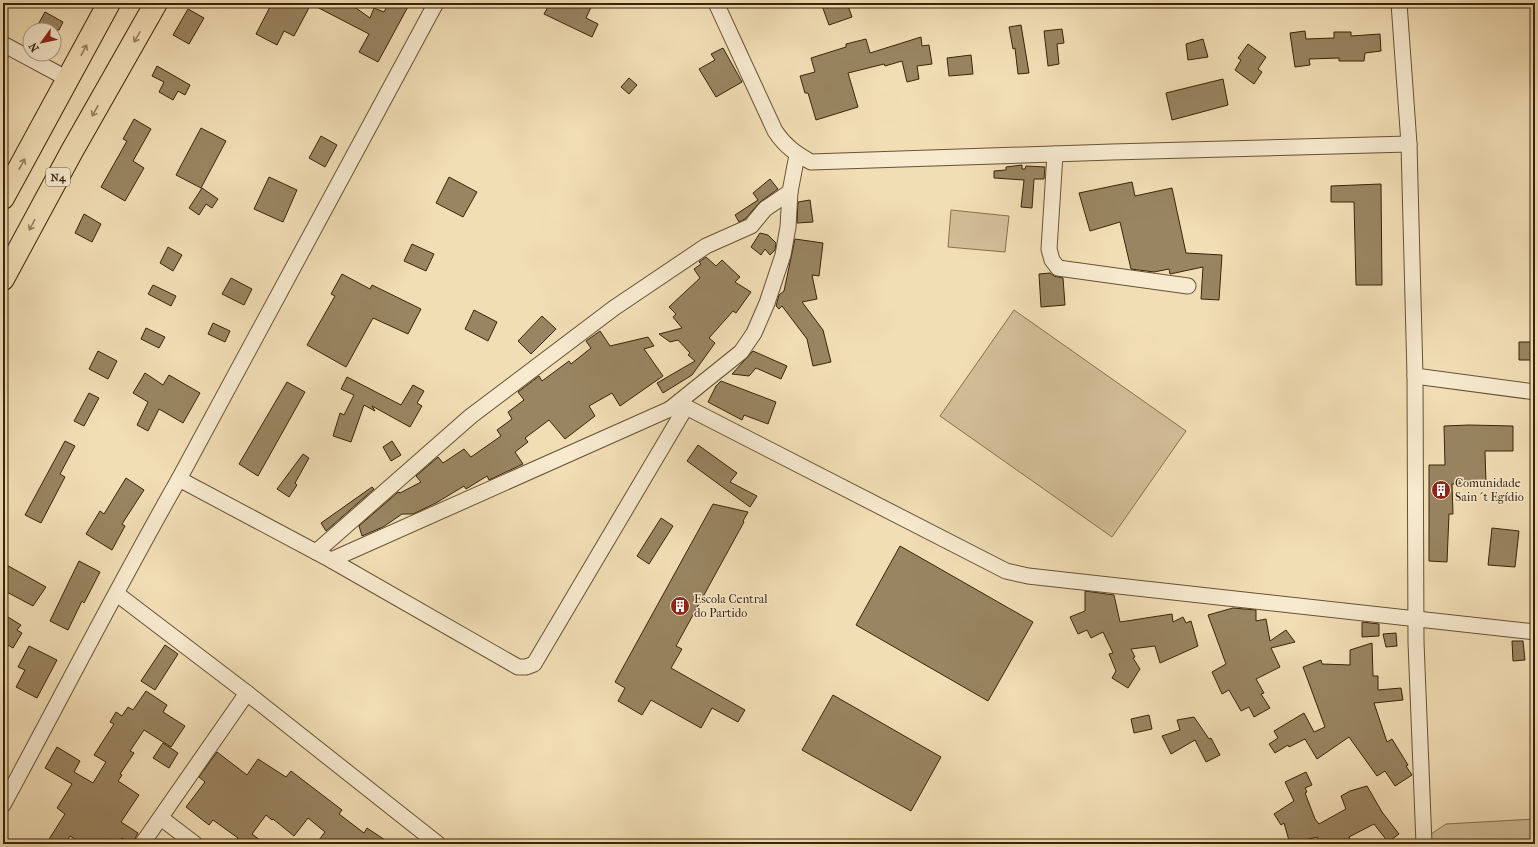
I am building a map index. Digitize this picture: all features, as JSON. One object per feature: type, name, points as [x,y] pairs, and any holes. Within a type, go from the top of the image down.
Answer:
[{"type":"highway","points":[[3,198],[109,3]]},
{"type":"highway","name":"N4","points":[[3,279],[72,150],[156,3]]},
{"type":"street","points":[[3,805],[117,594],[138,551],[180,480],[436,3]]},
{"type":"street","points":[[716,3],[775,131],[785,145],[797,155],[811,162],[1409,144]]},
{"type":"street","points":[[1399,3],[1409,144],[1415,376],[1416,618],[1424,844]]},
{"type":"street","points":[[3,44],[68,79]]},
{"type":"street","points":[[1055,154],[1049,249],[1052,260],[1058,268],[1188,286]]},
{"type":"street","points":[[331,560],[670,409],[741,352],[754,333],[767,303],[783,255],[790,192],[797,155]]},
{"type":"street","points":[[316,552],[471,416],[614,308],[706,246],[751,226],[765,209],[790,192]]},
{"type":"street","points":[[1415,376],[1535,392]]},
{"type":"street","points":[[180,480],[331,560],[518,667],[526,667],[534,664],[686,407]]},
{"type":"street","points":[[670,409],[686,407],[1006,571],[1028,576],[1535,632]]},
{"type":"street","points":[[117,594],[247,693],[438,844]]},
{"type":"street","points":[[142,844],[247,693]]},
{"type":"street","points":[[161,818],[195,844]]},
{"type":"shaded area","points":[[951,210],[1009,216],[1005,252],[948,247]]},
{"type":"shaded area","points":[[1014,310],[1186,431],[1112,537],[940,416]]},
{"type":"shaded area","points":[[1535,819],[1535,844],[1416,844],[1446,824]]},
{"type":"building","points":[[272,3],[349,3],[370,18],[374,8],[384,12],[389,3],[410,3],[378,62],[359,52],[369,34],[311,4],[294,36],[284,31],[277,45],[256,34]]},
{"type":"building","points":[[550,3],[593,3],[586,18],[598,24],[592,37],[544,14]]},
{"type":"building","points":[[821,3],[847,3],[852,17],[829,25]]},
{"type":"building","points":[[188,9],[204,18],[189,44],[173,35]]},
{"type":"building","points":[[45,12],[63,22],[62,24],[62,22],[39,22]]},
{"type":"building","points":[[1021,25],[1029,73],[1018,74],[1015,48],[1013,49],[1009,27]]},
{"type":"building","points":[[1062,29],[1064,43],[1057,44],[1059,64],[1048,66],[1044,31]]},
{"type":"building","points":[[1305,31],[1306,39],[1334,38],[1334,32],[1351,32],[1351,36],[1380,34],[1381,51],[1365,53],[1364,61],[1339,61],[1339,58],[1309,59],[1310,65],[1295,67],[1290,33]]},
{"type":"building","points":[[921,37],[922,46],[929,45],[932,64],[917,66],[919,79],[907,82],[902,61],[848,73],[858,107],[816,120],[808,93],[805,93],[800,76],[815,72],[811,58],[846,47],[846,44],[866,39],[870,53]]},
{"type":"building","points":[[1203,39],[1208,57],[1188,60],[1186,44]]},
{"type":"building","points":[[1248,44],[1266,57],[1258,69],[1262,72],[1254,84],[1235,70],[1241,60],[1238,58]]},
{"type":"building","points":[[723,48],[742,82],[716,97],[699,69],[715,60],[711,54]]},
{"type":"building","points":[[971,55],[973,74],[949,76],[947,58]]},
{"type":"building","points":[[157,66],[190,85],[185,95],[178,91],[173,100],[159,92],[164,82],[152,76]]},
{"type":"building","points":[[629,78],[637,85],[629,94],[621,87]]},
{"type":"building","points":[[1223,79],[1228,105],[1172,120],[1166,93]]},
{"type":"building","points":[[134,119],[151,129],[133,161],[144,168],[125,201],[101,187],[127,141],[123,139]]},
{"type":"building","points":[[201,128],[226,141],[201,188],[176,175]]},
{"type":"building","points":[[321,136],[337,145],[325,167],[309,158]]},
{"type":"building","points":[[1022,165],[1022,169],[1025,169],[1026,166],[1045,167],[1044,179],[1034,179],[1032,208],[1021,207],[1024,180],[994,178],[994,171],[1006,170],[1006,167]]},
{"type":"building","points":[[269,177],[297,190],[283,222],[254,209]]},
{"type":"building","points":[[449,177],[477,192],[463,217],[436,203]]},
{"type":"building","points":[[770,179],[778,189],[760,202],[745,219],[739,222],[735,215],[758,200],[753,193]]},
{"type":"building","points":[[1132,182],[1135,196],[1172,188],[1186,253],[1222,255],[1219,300],[1201,299],[1203,267],[1170,274],[1169,269],[1154,272],[1131,269],[1120,222],[1090,231],[1079,193]]},
{"type":"building","points":[[1381,184],[1382,285],[1356,285],[1354,202],[1331,202],[1331,186]]},
{"type":"building","points":[[202,188],[218,199],[212,208],[206,204],[199,215],[189,208]]},
{"type":"building","points":[[810,200],[813,222],[797,223],[798,202]]},
{"type":"building","points":[[84,214],[101,224],[92,242],[75,233]]},
{"type":"building","points":[[760,233],[768,235],[776,243],[775,250],[770,255],[765,249],[761,255],[751,247]]},
{"type":"building","points":[[795,239],[823,243],[819,276],[812,275],[817,299],[802,302],[823,330],[831,362],[813,366],[807,339],[782,306],[779,309],[776,306],[779,295],[784,291]]},
{"type":"building","points":[[412,244],[434,254],[426,271],[404,261]]},
{"type":"building","points":[[168,247],[182,255],[173,271],[160,263]]},
{"type":"building","points":[[706,257],[716,266],[722,260],[740,277],[735,282],[751,292],[736,313],[733,311],[709,338],[715,343],[692,375],[663,393],[657,383],[695,361],[688,355],[690,353],[678,340],[670,342],[659,334],[682,328],[673,317],[676,314],[669,307],[700,278],[694,269],[701,264],[699,262]]},
{"type":"building","points":[[1050,273],[1054,276],[1063,278],[1065,305],[1041,307],[1039,274]]},
{"type":"building","points":[[342,274],[370,289],[372,285],[421,309],[408,334],[373,318],[346,367],[307,345],[335,296],[331,294]]},
{"type":"building","points":[[231,278],[252,289],[244,305],[222,294]]},
{"type":"building","points":[[153,285],[176,296],[171,306],[148,294]]},
{"type":"building","points":[[474,310],[497,322],[488,341],[465,329]]},
{"type":"building","points":[[542,316],[556,329],[531,354],[518,341]]},
{"type":"building","points":[[213,323],[230,331],[225,342],[208,334]]},
{"type":"building","points":[[146,328],[165,337],[159,348],[141,339]]},
{"type":"building","points":[[600,331],[610,346],[648,337],[654,346],[644,349],[663,376],[620,406],[612,393],[589,406],[595,416],[565,439],[549,420],[525,438],[528,442],[515,452],[523,464],[489,480],[487,476],[466,489],[464,486],[436,503],[413,514],[402,514],[383,527],[362,536],[359,526],[397,493],[400,493],[421,482],[416,476],[438,457],[443,463],[464,449],[471,457],[501,436],[497,430],[512,419],[508,412],[524,400],[518,392],[539,376],[542,381],[569,361],[571,364],[591,348],[586,341]]},
{"type":"building","points":[[1519,342],[1532,342],[1531,360],[1519,360]]},
{"type":"building","points":[[98,351],[117,361],[108,379],[89,369]]},
{"type":"building","points":[[753,351],[787,366],[781,379],[756,368],[749,376],[732,374]]},
{"type":"building","points":[[145,373],[163,385],[169,375],[200,393],[183,423],[159,409],[148,431],[137,425],[148,402],[133,393]]},
{"type":"building","points":[[347,377],[401,405],[413,385],[424,391],[417,403],[422,406],[410,427],[372,406],[375,411],[364,405],[351,442],[333,436],[340,413],[344,415],[354,395],[341,389]]},
{"type":"building","points":[[721,381],[776,402],[768,424],[744,415],[742,420],[708,402],[716,386]]},
{"type":"building","points":[[287,382],[305,392],[258,476],[239,464]]},
{"type":"building","points":[[89,393],[99,398],[84,426],[74,421]]},
{"type":"building","points":[[1444,426],[1513,426],[1513,451],[1485,451],[1486,483],[1452,484],[1453,514],[1449,514],[1447,562],[1429,561],[1429,465],[1445,465]]},
{"type":"building","points":[[65,441],[75,446],[60,474],[65,477],[41,523],[25,515]]},
{"type":"building","points":[[392,441],[401,455],[391,461],[383,447]]},
{"type":"building","points":[[698,445],[737,473],[730,482],[757,496],[750,507],[687,461]]},
{"type":"building","points":[[303,454],[309,458],[295,483],[297,485],[289,497],[277,489]]},
{"type":"building","points":[[126,478],[144,490],[122,524],[125,526],[112,550],[86,534],[100,511],[104,514]]},
{"type":"building","points":[[372,487],[374,489],[326,531],[321,523]]},
{"type":"building","name":"Escola Central do Partido","points":[[713,504],[748,512],[743,521],[744,522],[676,646],[682,649],[671,668],[745,710],[738,722],[712,708],[701,728],[651,700],[642,715],[618,701],[625,688],[615,682]]},
{"type":"building","points":[[661,518],[673,526],[649,564],[637,556]]},
{"type":"building","name":"Comunidade Sain´t Egídio","points":[[1492,528],[1519,531],[1515,567],[1488,565]]},
{"type":"building","points":[[900,546],[1033,622],[988,701],[856,625]]},
{"type":"building","points":[[79,561],[100,572],[84,603],[82,601],[68,630],[50,621]]},
{"type":"building","points":[[3,563],[46,587],[33,606],[3,590]]},
{"type":"building","points":[[1085,591],[1114,595],[1120,622],[1172,614],[1173,622],[1183,617],[1186,623],[1191,621],[1198,646],[1160,663],[1155,646],[1131,649],[1135,657],[1133,658],[1140,669],[1128,688],[1112,678],[1116,671],[1109,654],[1113,653],[1103,632],[1091,638],[1087,630],[1078,634],[1070,617],[1085,611]]},
{"type":"building","points":[[1233,608],[1256,610],[1256,621],[1266,619],[1270,641],[1286,630],[1295,642],[1271,648],[1280,667],[1256,679],[1264,693],[1261,694],[1270,708],[1254,717],[1249,707],[1241,711],[1229,690],[1222,694],[1212,672],[1226,664],[1208,615]]},
{"type":"building","points":[[3,614],[21,625],[17,630],[22,633],[13,648],[3,642]]},
{"type":"building","points":[[1362,622],[1379,624],[1379,636],[1362,637]]},
{"type":"building","points":[[1396,633],[1397,646],[1386,647],[1383,634]]},
{"type":"building","points":[[1512,641],[1523,641],[1525,660],[1513,661]]},
{"type":"building","points":[[1372,643],[1373,676],[1378,676],[1378,690],[1401,688],[1403,700],[1374,703],[1387,742],[1392,739],[1408,765],[1406,766],[1412,775],[1395,786],[1385,771],[1377,776],[1349,737],[1317,759],[1305,739],[1289,747],[1288,745],[1275,753],[1269,744],[1278,738],[1274,731],[1304,713],[1314,732],[1325,727],[1303,667],[1321,660],[1322,664],[1350,665],[1350,650]]},
{"type":"building","points":[[165,645],[178,654],[155,690],[141,681]]},
{"type":"building","points":[[29,646],[57,660],[37,698],[16,687],[25,670],[18,667]]},
{"type":"building","points":[[146,691],[167,705],[163,712],[185,726],[171,747],[144,730],[130,751],[134,753],[120,774],[122,775],[118,781],[139,795],[121,822],[138,833],[132,844],[122,838],[118,844],[83,844],[70,836],[65,844],[46,844],[65,814],[57,808],[72,784],[45,768],[57,747],[80,761],[74,772],[93,783],[106,762],[94,755],[114,724],[110,722],[116,712],[122,716],[128,707],[133,710]]},
{"type":"building","points":[[833,695],[941,757],[911,811],[802,750]]},
{"type":"building","points":[[1149,715],[1152,729],[1134,733],[1131,719]]},
{"type":"building","points":[[1194,717],[1209,739],[1211,738],[1220,755],[1206,762],[1195,740],[1171,754],[1162,736],[1180,730],[1177,720]]},
{"type":"building","points":[[163,743],[178,753],[169,768],[153,758]]},
{"type":"building","points":[[217,752],[247,775],[258,759],[286,777],[291,771],[342,810],[339,814],[364,833],[367,828],[391,844],[316,844],[325,832],[308,818],[294,836],[266,815],[252,834],[265,844],[233,844],[238,838],[213,820],[209,825],[186,807],[205,782],[199,777]]},
{"type":"building","points":[[1306,772],[1312,785],[1305,788],[1307,792],[1305,793],[1315,819],[1319,824],[1346,809],[1341,796],[1350,791],[1367,786],[1382,812],[1399,834],[1388,842],[1374,824],[1349,837],[1353,844],[1320,844],[1317,837],[1290,844],[1284,823],[1281,825],[1274,814],[1294,801],[1285,782]]},
{"type":"place","name":"Comunidade Sain´t Egídio","points":[[1441,490]]},
{"type":"place","name":"Escola Central do Partido","points":[[680,606]]}]
